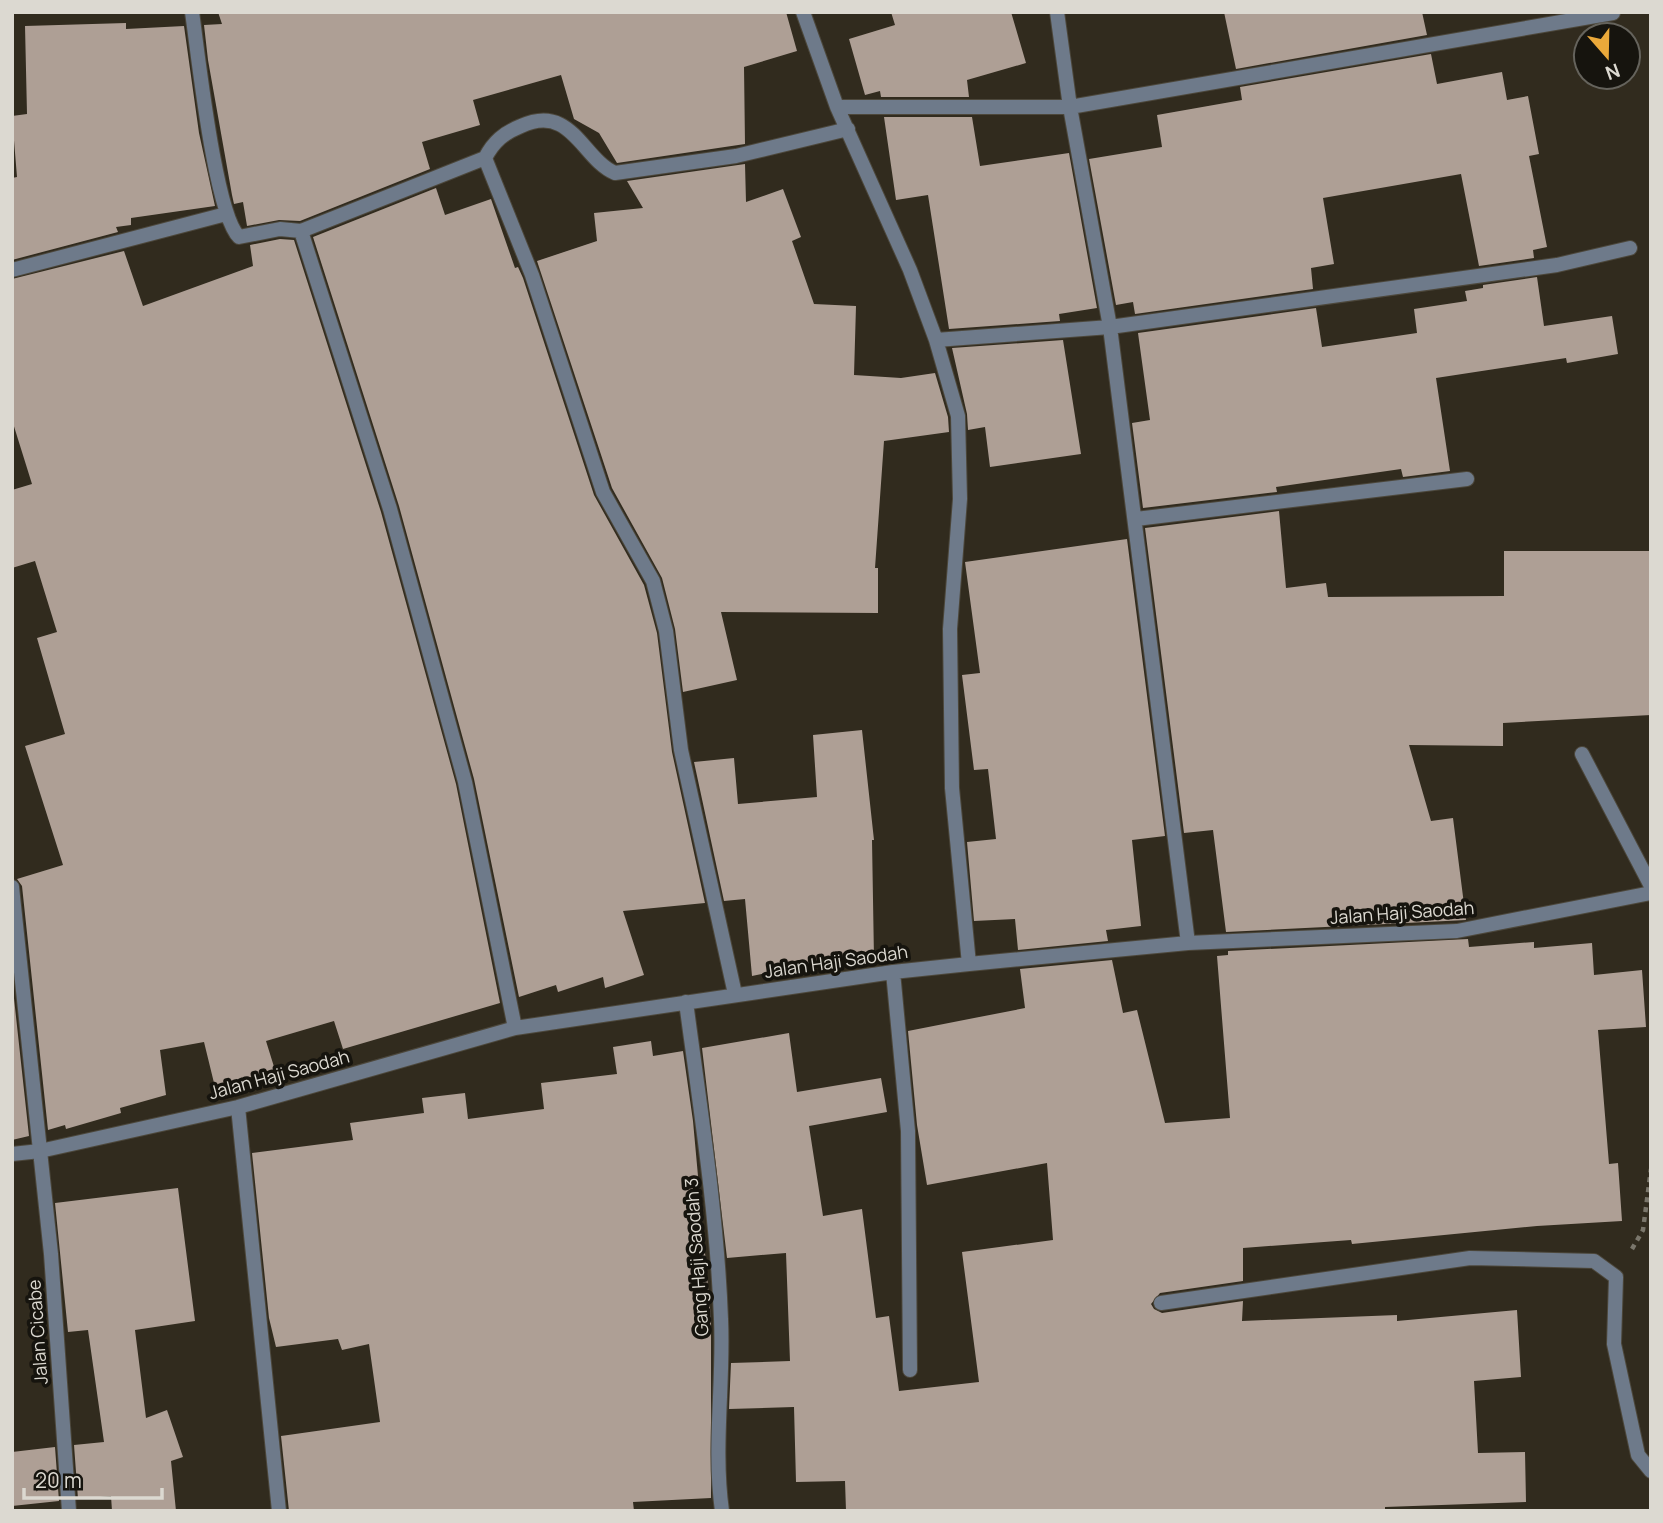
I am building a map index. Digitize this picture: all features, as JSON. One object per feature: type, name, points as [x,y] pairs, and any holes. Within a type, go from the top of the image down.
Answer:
[{"type":"street","points":[[192,12],[210,136],[226,214],[233,231],[239,237],[280,229],[300,231],[485,158],[494,142],[509,131],[533,120],[549,119],[578,138],[590,149],[602,167],[615,173],[736,156],[848,129]]},
{"type":"street","points":[[803,12],[837,107],[910,270],[936,340],[958,416],[960,499],[950,629],[952,788],[969,964]]},
{"type":"street","points":[[1057,12],[1070,107],[1110,327],[1188,943]]},
{"type":"street","points":[[837,107],[1070,107],[1613,13]]},
{"type":"street","points":[[485,158],[532,275],[603,492],[653,582],[666,631],[681,750],[735,994]]},
{"type":"street","points":[[12,270],[226,214]]},
{"type":"street","points":[[300,231],[390,509],[465,782],[515,1028]]},
{"type":"street","points":[[936,340],[1110,327],[1557,265],[1630,248]]},
{"type":"street","points":[[1136,519],[1467,479]]},
{"type":"street","points":[[1582,754],[1651,886]]},
{"type":"street","name":"Jalan Cicabe","points":[[12,887],[14,926],[51,1254],[69,1511]]},
{"type":"street","name":"Jalan Haji Saodah","points":[[12,1154],[40,1151],[238,1107],[515,1028],[735,994],[969,964],[1188,943],[1457,931],[1651,893]]},
{"type":"street","points":[[893,972],[908,1131],[910,1370]]},
{"type":"street","name":"Gang Haji Saodah 3","points":[[686,1002],[713,1198],[721,1320],[717,1460],[722,1511]]},
{"type":"street","points":[[238,1107],[279,1511]]},
{"type":"street","points":[[1161,1303],[1470,1258],[1594,1261],[1616,1277],[1614,1344],[1638,1455],[1651,1471]]},
{"type":"path","points":[[1616,1277],[1643,1230],[1651,1170]]},
{"type":"building","points":[[218,12],[786,12],[797,51],[744,67],[745,144],[617,163],[599,133],[574,119],[561,75],[473,100],[480,125],[422,142],[430,169],[300,221],[279,220],[247,226],[243,202],[234,204],[208,60],[204,25],[222,24]]},
{"type":"building","points":[[891,12],[1011,12],[1026,63],[967,80],[969,97],[881,97],[880,91],[865,95],[849,39],[895,25]]},
{"type":"building","points":[[1224,12],[1422,12],[1427,35],[1236,69]]},
{"type":"building","points":[[126,23],[126,29],[184,26],[199,133],[215,206],[131,218],[131,225],[116,227],[118,232],[12,260],[12,178],[17,177],[12,116],[27,114],[25,26]]},
{"type":"building","points":[[1431,54],[1437,84],[1502,72],[1507,100],[1528,96],[1539,154],[1529,156],[1547,247],[1533,250],[1534,258],[1479,266],[1461,174],[1323,198],[1334,264],[1311,268],[1313,289],[1135,314],[1133,302],[1116,305],[1089,159],[1162,147],[1157,115],[1242,100],[1240,87]]},
{"type":"building","points":[[884,117],[972,117],[980,166],[1069,153],[1097,308],[1059,314],[1060,321],[949,329],[928,195],[896,200]]},
{"type":"building","points":[[745,164],[746,202],[783,189],[801,237],[792,241],[814,304],[856,306],[854,375],[901,378],[935,373],[948,417],[949,432],[884,441],[875,568],[878,568],[878,613],[721,612],[737,680],[683,692],[675,629],[662,578],[612,488],[537,261],[597,241],[594,213],[643,208],[627,181]]},
{"type":"building","points":[[436,188],[445,215],[491,199],[515,268],[518,267],[523,278],[594,495],[644,585],[657,633],[672,752],[705,903],[623,911],[644,975],[605,988],[603,977],[558,992],[556,985],[519,997],[474,779],[399,506],[313,237]]},
{"type":"building","points":[[280,239],[294,240],[381,512],[456,784],[500,1003],[343,1049],[334,1021],[266,1041],[275,1070],[215,1087],[204,1042],[160,1050],[166,1095],[120,1108],[121,1113],[66,1129],[65,1125],[48,1130],[22,886],[17,879],[63,865],[25,746],[65,734],[37,638],[57,632],[35,561],[12,568],[12,490],[32,484],[12,420],[12,279],[124,251],[143,306],[253,266],[250,245]]},
{"type":"building","points":[[1537,277],[1544,326],[1612,316],[1618,354],[1567,363],[1566,358],[1436,378],[1450,471],[1403,477],[1401,469],[1276,487],[1277,492],[1143,508],[1132,423],[1150,420],[1138,333],[1316,308],[1322,347],[1417,333],[1414,309],[1467,301],[1465,291],[1483,288],[1483,285]]},
{"type":"building","points":[[1063,340],[1081,454],[990,467],[985,427],[968,430],[952,348]]},
{"type":"building","points":[[1279,511],[1286,588],[1326,583],[1328,597],[1504,596],[1504,551],[1651,551],[1651,715],[1503,723],[1503,746],[1409,745],[1431,821],[1453,818],[1466,920],[1226,932],[1213,830],[1184,833],[1145,528]]},
{"type":"building","points":[[1127,539],[1165,836],[1132,840],[1141,926],[1106,930],[1108,941],[1018,950],[1015,919],[974,921],[967,842],[996,839],[988,769],[974,770],[962,675],[980,673],[965,562]]},
{"type":"building","points":[[862,730],[874,840],[874,959],[826,960],[752,976],[745,899],[724,901],[694,762],[734,758],[738,804],[817,797],[813,735]]},
{"type":"building","points":[[1468,939],[1469,947],[1534,942],[1534,948],[1592,943],[1594,975],[1642,970],[1646,1027],[1598,1030],[1609,1164],[1618,1163],[1622,1221],[1537,1226],[1352,1244],[1351,1240],[1243,1248],[1243,1281],[1160,1293],[1151,1304],[1162,1313],[1243,1301],[1242,1321],[1397,1315],[1397,1321],[1517,1310],[1521,1377],[1474,1381],[1478,1453],[1525,1452],[1526,1502],[1385,1507],[1385,1511],[846,1511],[845,1481],[796,1482],[794,1407],[729,1409],[731,1363],[790,1361],[786,1253],[727,1258],[702,1048],[789,1033],[797,1092],[881,1078],[887,1112],[809,1126],[823,1216],[862,1209],[876,1318],[889,1316],[899,1391],[979,1382],[962,1252],[1053,1240],[1047,1163],[927,1185],[917,1125],[908,1031],[1025,1008],[1020,969],[1112,960],[1123,1013],[1137,1010],[1165,1123],[1230,1118],[1217,956],[1228,955],[1228,951]]},
{"type":"building","points":[[12,980],[29,1136],[12,1140]]},
{"type":"building","points":[[651,1041],[653,1056],[683,1051],[693,1121],[711,1319],[711,1498],[633,1502],[634,1511],[289,1511],[281,1436],[380,1422],[369,1344],[342,1350],[338,1339],[276,1347],[269,1318],[252,1153],[353,1140],[350,1123],[424,1113],[422,1098],[465,1093],[468,1119],[544,1109],[541,1083],[617,1074],[613,1047]]},
{"type":"building","points":[[178,1188],[195,1321],[135,1330],[146,1418],[167,1410],[183,1457],[171,1461],[176,1511],[112,1511],[111,1496],[78,1499],[74,1445],[104,1442],[88,1330],[68,1332],[55,1203]]},
{"type":"building","points":[[55,1447],[59,1501],[12,1506],[12,1452]]}]
